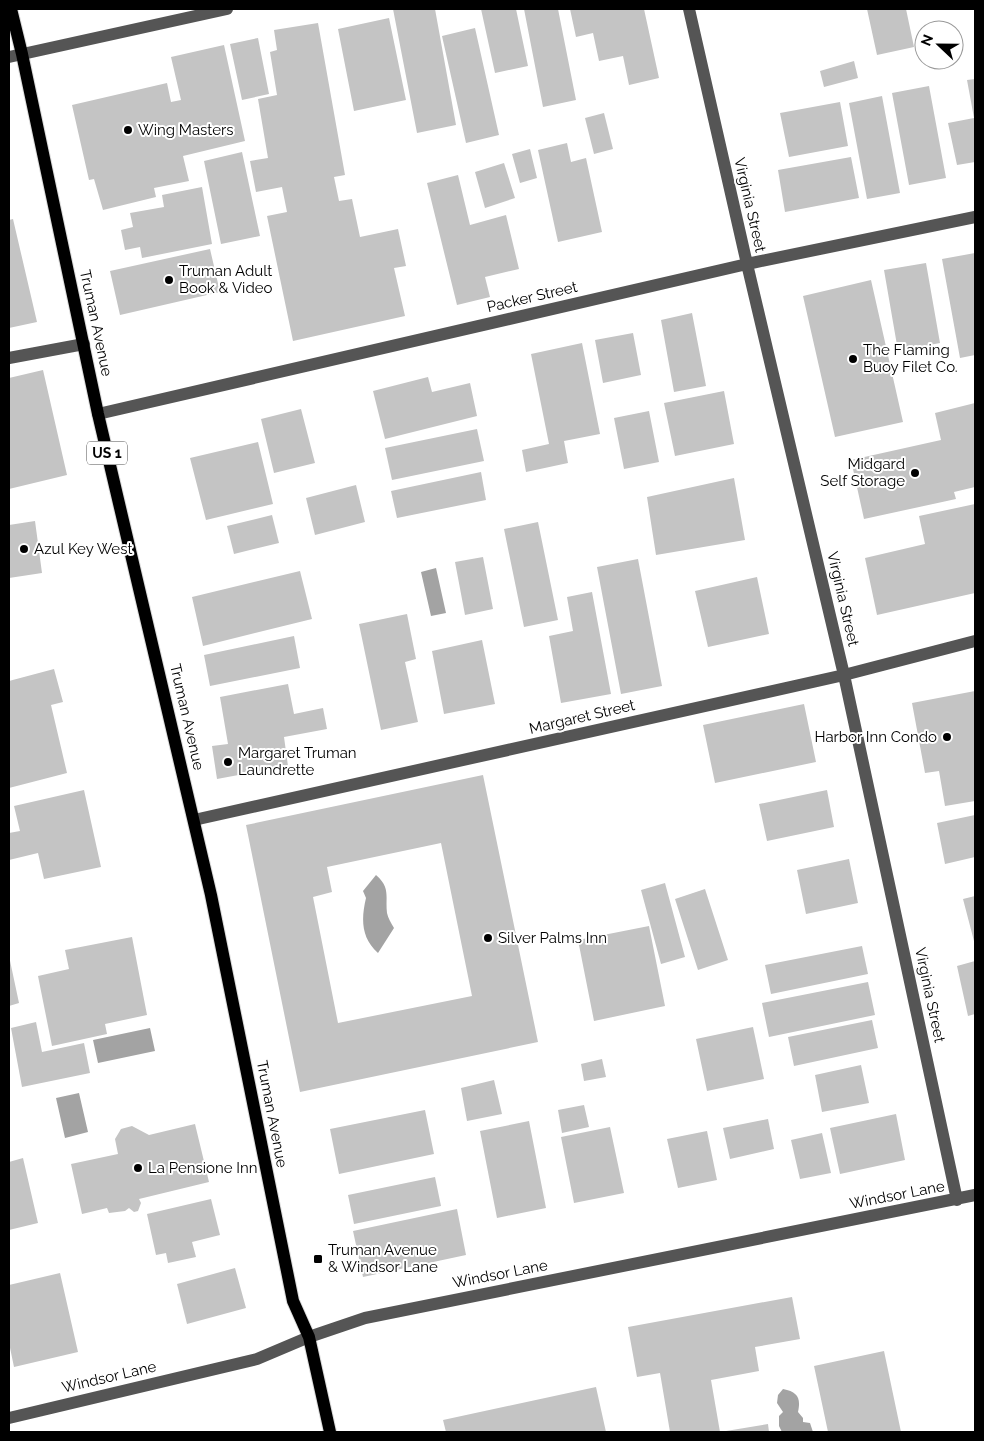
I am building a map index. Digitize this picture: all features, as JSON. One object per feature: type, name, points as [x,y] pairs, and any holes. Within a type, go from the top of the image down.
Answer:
[{"type":"main road","name":"Truman Avenue","points":[[11,9],[98,414],[213,904],[293,1302],[309,1337],[330,1432]]},
{"type":"street","points":[[9,57],[181,14],[226,9]]},
{"type":"street","name":"Virginia Street","points":[[689,9],[844,676],[957,1200]]},
{"type":"street","name":"Packer Street","points":[[98,414],[747,264],[975,216]]},
{"type":"street","points":[[9,358],[84,344]]},
{"type":"street","name":"Margaret Street","points":[[194,820],[844,676],[975,641]]},
{"type":"street","name":"Windsor Lane","points":[[9,1418],[258,1359],[309,1337],[364,1318],[975,1195]]},
{"type":"shaded area","points":[[436,568],[446,613],[431,616],[421,572]]},
{"type":"shaded area","points":[[376,875],[386,889],[387,913],[394,928],[378,953],[365,935],[363,921],[366,898],[363,891]]},
{"type":"shaded area","points":[[150,1028],[155,1051],[98,1063],[93,1040]]},
{"type":"shaded area","points":[[79,1093],[88,1132],[65,1138],[56,1098]]},
{"type":"shaded area","points":[[783,1389],[797,1396],[799,1399],[798,1412],[803,1418],[803,1422],[810,1423],[813,1432],[782,1432],[779,1426],[779,1416],[783,1412],[777,1403],[778,1395]]},
{"type":"building","points":[[393,9],[435,9],[456,125],[417,133]]},
{"type":"building","points":[[481,9],[516,9],[528,66],[495,73]]},
{"type":"building","points":[[524,9],[558,9],[576,100],[543,107]]},
{"type":"building","points":[[570,9],[644,9],[659,78],[629,85],[623,56],[599,61],[593,33],[576,37]]},
{"type":"building","points":[[867,9],[906,9],[914,47],[877,55]]},
{"type":"building","points":[[389,18],[406,100],[354,111],[338,29]]},
{"type":"building","points":[[318,23],[345,175],[334,177],[339,201],[352,199],[360,237],[398,229],[406,266],[394,268],[405,316],[293,341],[267,216],[287,212],[282,187],[256,192],[250,161],[268,158],[258,99],[277,95],[270,52],[277,50],[274,30]]},
{"type":"building","points":[[475,28],[499,135],[466,143],[442,36]]},
{"type":"building","points":[[258,38],[269,94],[242,100],[230,44]]},
{"type":"building","name":"Wing Masters","points":[[224,45],[245,141],[183,156],[189,181],[154,188],[156,197],[103,210],[94,179],[89,180],[72,105],[167,83],[171,102],[181,100],[171,57]]},
{"type":"building","points":[[854,61],[858,78],[824,87],[820,71]]},
{"type":"building","points":[[975,79],[975,162],[957,165],[948,123],[974,118],[967,80]]},
{"type":"building","points":[[929,86],[946,178],[909,185],[892,93]]},
{"type":"building","points":[[882,96],[900,193],[867,199],[849,103]]},
{"type":"building","points":[[840,102],[848,146],[789,157],[780,113]]},
{"type":"building","points":[[604,113],[613,149],[594,154],[585,118]]},
{"type":"building","points":[[567,143],[571,162],[586,158],[602,232],[558,242],[538,150]]},
{"type":"building","points":[[530,149],[537,178],[520,183],[512,154]]},
{"type":"building","points":[[242,152],[260,236],[221,244],[204,161]]},
{"type":"building","points":[[851,157],[859,198],[785,212],[778,170]]},
{"type":"building","points":[[504,163],[515,198],[485,208],[475,172]]},
{"type":"building","points":[[458,175],[470,225],[506,215],[519,269],[485,277],[490,297],[457,305],[427,183]]},
{"type":"building","points":[[202,187],[212,244],[142,258],[140,247],[125,250],[121,230],[133,227],[130,213],[164,207],[162,195]]},
{"type":"building","points":[[13,219],[37,322],[9,328],[9,220]]},
{"type":"building","points":[[210,249],[220,292],[120,315],[110,271]]},
{"type":"building","points":[[975,253],[975,355],[960,358],[942,259]]},
{"type":"building","points":[[926,263],[940,343],[898,351],[884,270]]},
{"type":"building","name":"The Flaming Buoy Filet Co.","points":[[871,280],[903,422],[835,437],[803,296]]},
{"type":"building","points":[[692,313],[706,386],[674,392],[661,320]]},
{"type":"building","points":[[633,333],[641,375],[603,383],[595,340]]},
{"type":"building","points":[[582,343],[600,434],[564,441],[568,463],[526,472],[522,450],[549,444],[531,354]]},
{"type":"building","points":[[43,370],[67,475],[9,489],[9,378]]},
{"type":"building","points":[[428,377],[432,392],[470,383],[477,416],[385,439],[373,391]]},
{"type":"building","points":[[724,391],[734,444],[675,456],[664,403]]},
{"type":"building","name":"Midgard Self Storage","points":[[975,403],[975,487],[954,492],[956,499],[864,519],[851,460],[941,440],[935,413]]},
{"type":"building","points":[[301,409],[315,463],[274,473],[261,419]]},
{"type":"building","points":[[649,411],[659,462],[624,469],[614,418]]},
{"type":"building","points":[[477,429],[484,461],[392,480],[385,448]]},
{"type":"building","points":[[258,442],[273,504],[206,520],[190,458]]},
{"type":"building","points":[[481,472],[486,500],[397,518],[391,491]]},
{"type":"building","points":[[734,478],[745,540],[656,555],[647,497]]},
{"type":"building","points":[[356,485],[365,522],[315,535],[306,498]]},
{"type":"building","points":[[975,504],[975,593],[877,615],[865,558],[925,544],[919,516]]},
{"type":"building","points":[[272,515],[279,543],[234,554],[227,526]]},
{"type":"building","name":"Azul Key West","points":[[35,521],[42,573],[9,578],[9,525]]},
{"type":"building","points":[[538,522],[558,620],[524,627],[504,529]]},
{"type":"building","points":[[483,557],[493,609],[465,615],[455,562]]},
{"type":"building","points":[[638,559],[662,686],[621,694],[597,567]]},
{"type":"building","points":[[300,571],[312,619],[203,646],[192,597]]},
{"type":"building","points":[[757,577],[769,634],[708,647],[695,591]]},
{"type":"building","points":[[592,592],[611,694],[561,703],[549,636],[573,631],[567,597]]},
{"type":"building","points":[[407,614],[416,659],[405,662],[418,722],[381,730],[359,624]]},
{"type":"building","points":[[294,636],[300,668],[210,686],[204,655]]},
{"type":"building","points":[[482,640],[495,704],[444,714],[432,651]]},
{"type":"building","points":[[54,669],[63,702],[51,705],[67,773],[9,788],[9,681]]},
{"type":"building","points":[[288,684],[294,714],[323,708],[327,729],[284,737],[288,766],[217,779],[212,746],[228,744],[220,697]]},
{"type":"building","name":"Harbor Inn Condo","points":[[975,691],[975,801],[945,806],[939,771],[925,773],[912,703]]},
{"type":"building","points":[[804,704],[816,762],[715,783],[703,725]]},
{"type":"building","name":"Silver Palms Inn","points":[[483,775],[538,1042],[300,1092],[246,825]],"holes":[[[441,843],[472,996],[338,1023],[313,897],[332,892],[327,867]]]},
{"type":"building","points":[[84,790],[101,867],[44,879],[38,853],[9,860],[9,833],[20,831],[14,806]]},
{"type":"building","points":[[827,790],[834,827],[767,841],[759,804]]},
{"type":"building","points":[[975,815],[975,857],[945,864],[937,823]]},
{"type":"building","points":[[849,859],[858,903],[806,914],[797,870]]},
{"type":"building","points":[[665,883],[685,957],[661,964],[641,890]]},
{"type":"building","points":[[705,889],[728,960],[698,970],[675,899]]},
{"type":"building","points":[[975,896],[975,945],[963,899]]},
{"type":"building","points":[[649,926],[665,1006],[594,1021],[578,940]]},
{"type":"building","points":[[132,937],[147,1015],[105,1024],[107,1034],[52,1046],[38,976],[69,969],[65,950]]},
{"type":"building","points":[[862,946],[868,974],[771,994],[765,965]]},
{"type":"building","points":[[9,956],[19,1003],[9,1006]]},
{"type":"building","points":[[975,961],[975,1014],[968,1016],[957,966]]},
{"type":"building","points":[[868,982],[875,1015],[769,1037],[762,1003]]},
{"type":"building","points":[[872,1020],[878,1048],[794,1066],[788,1037]]},
{"type":"building","points":[[36,1022],[42,1052],[84,1043],[90,1073],[22,1087],[11,1028]]},
{"type":"building","points":[[753,1027],[764,1079],[707,1091],[696,1039]]},
{"type":"building","points":[[602,1059],[606,1077],[584,1081],[581,1064]]},
{"type":"building","points":[[861,1065],[869,1103],[822,1112],[815,1075]]},
{"type":"building","points":[[494,1080],[502,1114],[467,1121],[461,1088]]},
{"type":"building","points":[[584,1105],[589,1127],[562,1133],[558,1110]]},
{"type":"building","points":[[425,1110],[434,1154],[339,1174],[330,1129]]},
{"type":"building","points":[[896,1114],[905,1160],[840,1174],[830,1128]]},
{"type":"building","points":[[768,1119],[774,1149],[730,1159],[723,1128]]},
{"type":"building","points":[[529,1121],[546,1208],[497,1218],[480,1131]]},
{"type":"building","name":"La Pensione Inn","points":[[195,1124],[209,1182],[139,1199],[141,1203],[138,1211],[134,1212],[129,1208],[125,1211],[109,1213],[107,1208],[82,1214],[71,1164],[118,1154],[115,1139],[121,1129],[132,1126],[149,1135]]},
{"type":"building","points":[[610,1127],[624,1193],[574,1203],[561,1137]]},
{"type":"building","points":[[707,1131],[717,1180],[678,1188],[667,1139]]},
{"type":"building","points":[[822,1133],[831,1173],[800,1179],[791,1140]]},
{"type":"building","points":[[23,1158],[38,1223],[9,1230],[9,1162]]},
{"type":"building","points":[[435,1177],[441,1206],[354,1224],[348,1195]]},
{"type":"building","points":[[211,1199],[220,1235],[192,1242],[196,1257],[168,1263],[166,1253],[156,1255],[147,1214]]},
{"type":"building","points":[[457,1209],[466,1255],[363,1277],[353,1231]]},
{"type":"building","points":[[235,1268],[246,1308],[187,1324],[177,1284]]},
{"type":"building","points":[[60,1273],[78,1352],[14,1367],[9,1343],[9,1285]]},
{"type":"building","points":[[792,1297],[800,1339],[755,1347],[759,1371],[711,1380],[720,1432],[670,1432],[660,1373],[637,1377],[628,1327]]},
{"type":"building","points":[[884,1351],[901,1432],[828,1432],[814,1366]]},
{"type":"building","points":[[596,1387],[606,1432],[446,1432],[443,1420]]},
{"type":"building","points":[[768,1424],[769,1432],[726,1432],[726,1431]]},
{"type":"place","name":"Wing Masters","points":[[128,130]]},
{"type":"place","name":"Truman Adult Book & Video","points":[[169,280]]},
{"type":"place","name":"The Flaming Buoy Filet Co.","points":[[853,359]]},
{"type":"place","name":"Midgard Self Storage","points":[[915,473]]},
{"type":"place","name":"Azul Key West","points":[[24,549]]},
{"type":"place","name":"Harbor Inn Condo","points":[[947,737]]},
{"type":"place","name":"Margaret Truman Laundrette","points":[[228,762]]},
{"type":"place","name":"Silver Palms Inn","points":[[488,938]]},
{"type":"place","name":"La Pensione Inn","points":[[138,1168]]},
{"type":"place","name":"Truman Avenue & Windsor Lane","points":[[318,1259]]}]
